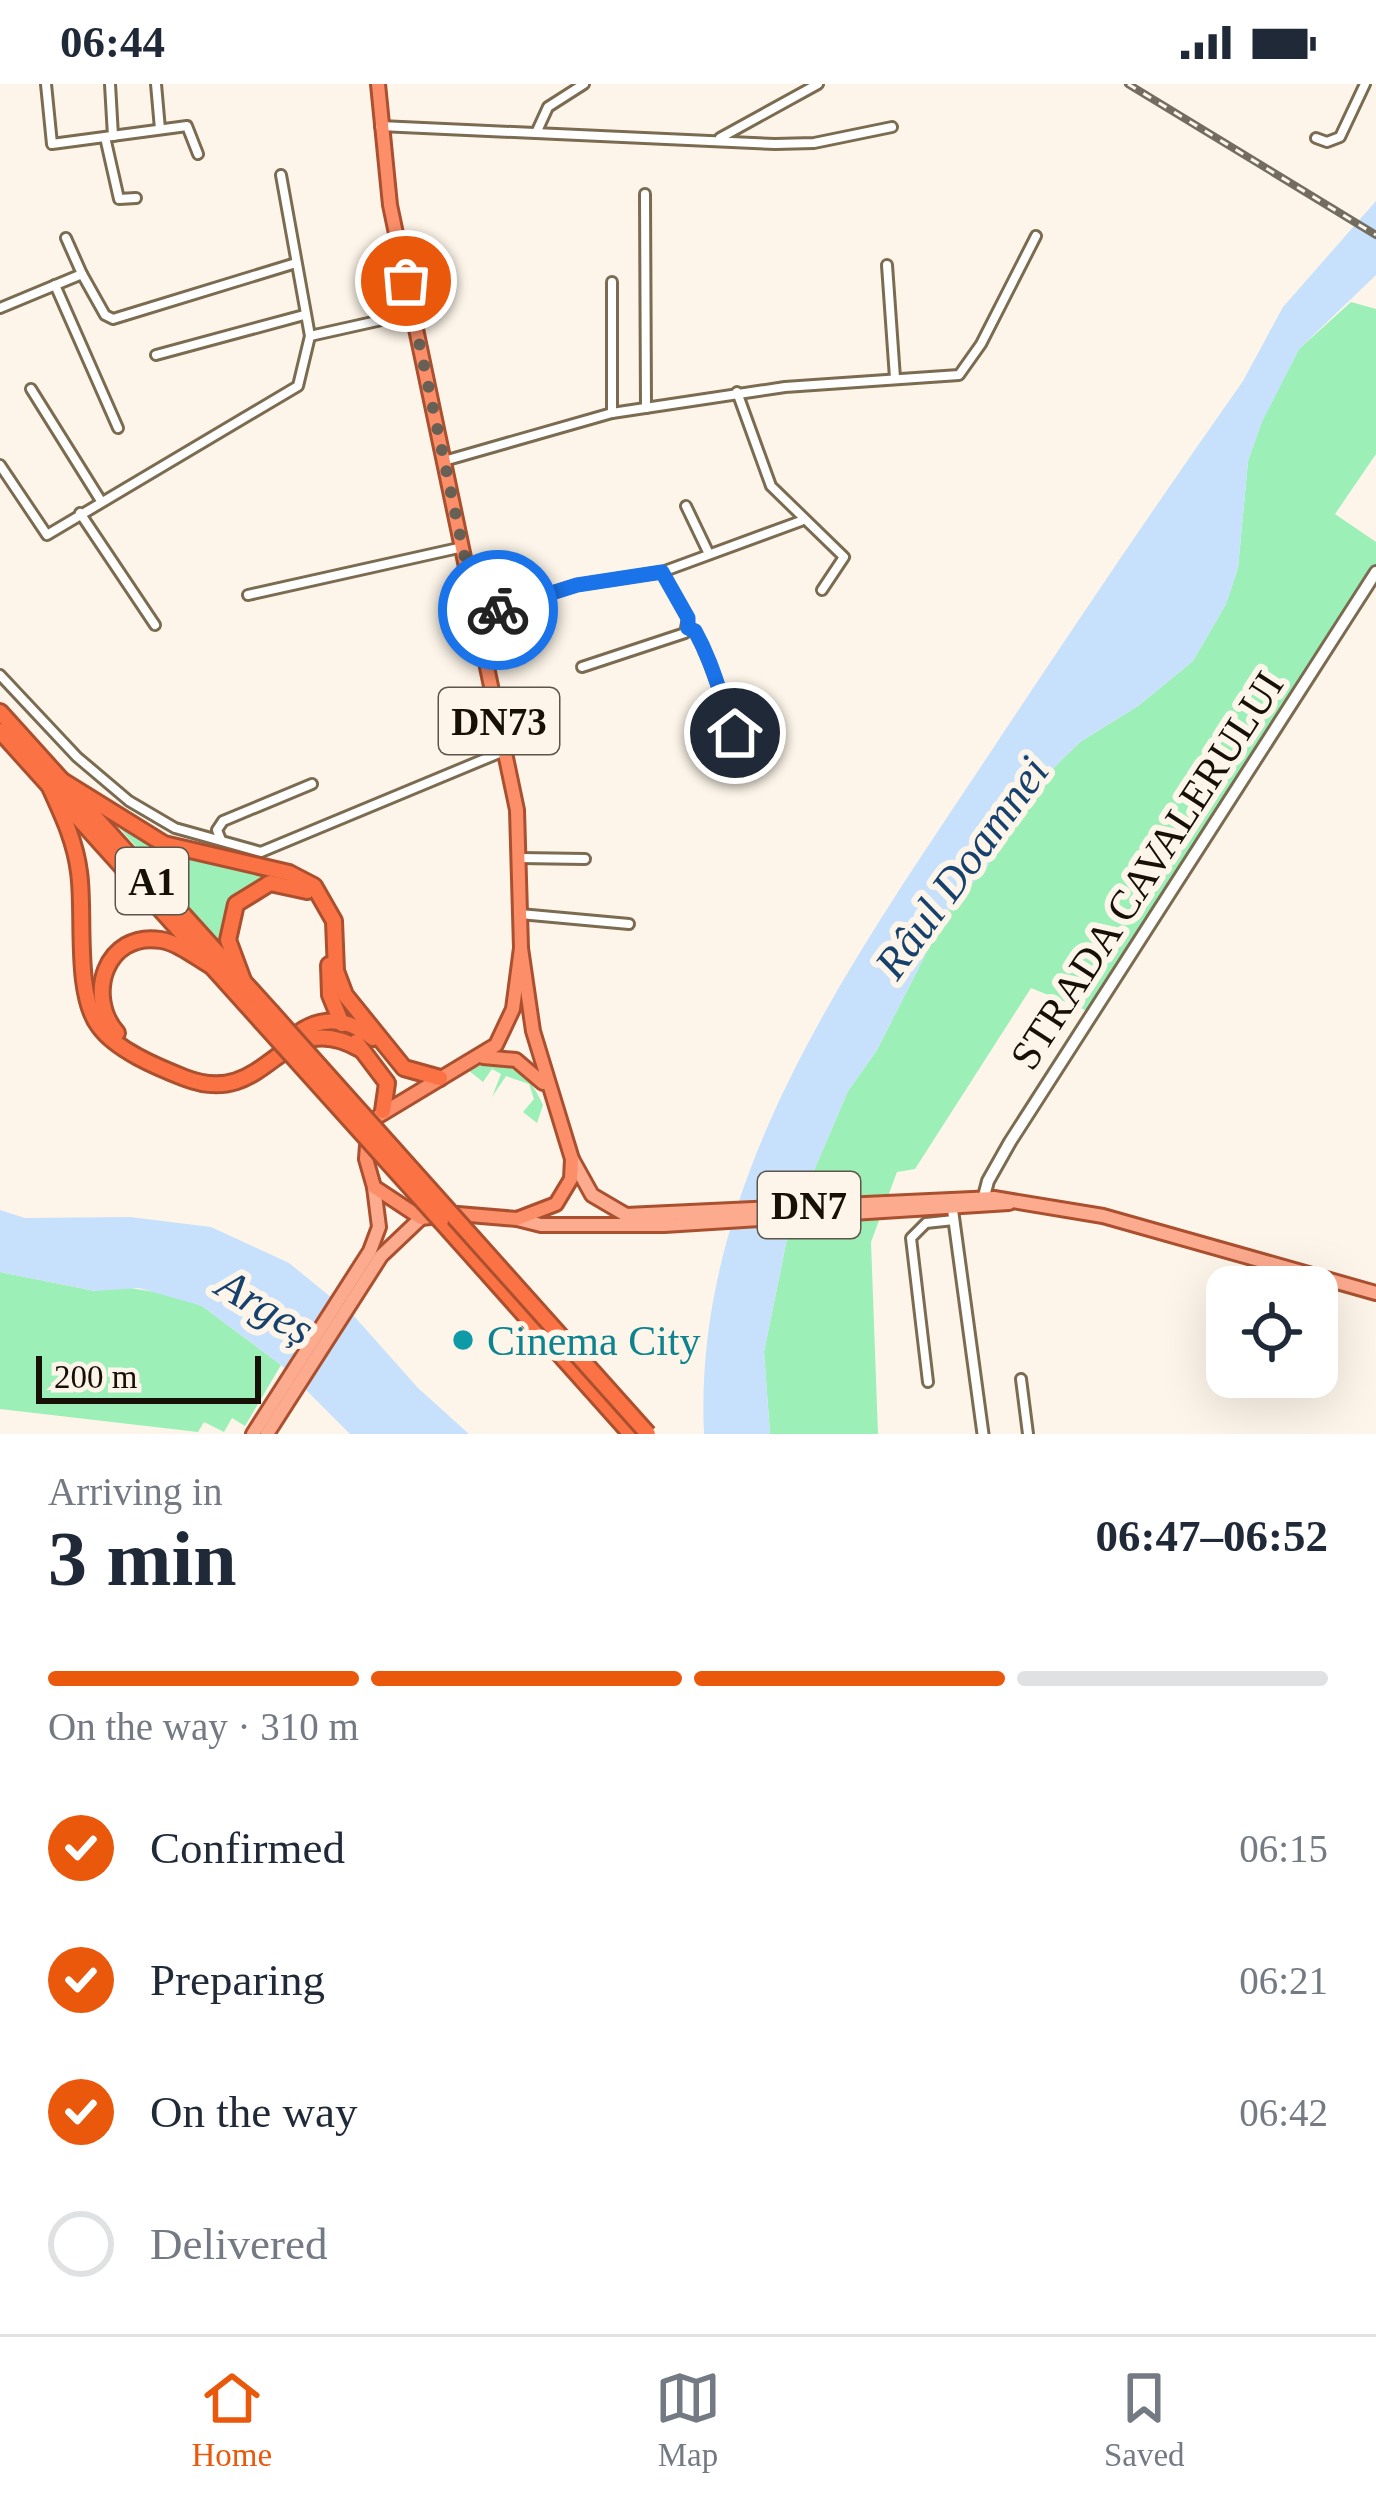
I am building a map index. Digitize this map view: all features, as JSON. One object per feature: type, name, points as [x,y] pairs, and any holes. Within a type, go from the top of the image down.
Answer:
[{"type":"highway","name":"DN73","points":[[378,84],[380,126],[413,314],[505,750],[520,858],[520,947]]},
{"type":"highway","name":"A1","points":[[0,712],[212,967],[266,1017],[648,1434]]},
{"type":"highway","name":"A1","points":[[0,731],[244,982],[266,1017],[631,1434]]},
{"type":"highway","points":[[55,783],[77,857],[89,1006],[110,1038],[179,1075],[211,1084],[249,1077],[316,1034],[333,1034],[360,1048]]},
{"type":"highway","points":[[55,783],[164,844],[289,873],[314,886],[334,922],[338,983],[404,1069],[440,1078]]},
{"type":"highway","points":[[212,967],[161,940],[130,944],[104,971],[99,998],[104,1016],[129,1042],[184,1070],[211,1078],[246,1071],[306,1028],[323,1004],[330,936],[322,906],[304,889],[276,882],[250,891],[231,914],[228,940],[244,982]]},
{"type":"highway","points":[[383,1111],[496,1045],[511,1019],[520,947]]},
{"type":"highway","points":[[520,947],[547,1087]]},
{"type":"highway","points":[[328,978],[340,1021],[387,1083],[383,1111],[366,1139],[374,1187],[421,1218]]},
{"type":"highway","points":[[306,1028],[340,1021],[363,1030],[386,1049]]},
{"type":"highway","points":[[482,1057],[516,1060],[547,1087]]},
{"type":"highway","name":"DN7","points":[[547,1087],[572,1159]]},
{"type":"highway","points":[[517,1220],[556,1204],[571,1179],[572,1159]]},
{"type":"highway","name":"DN7","points":[[421,1218],[458,1214],[517,1220]]},
{"type":"main road","name":"STRADA CAVALERULUI","points":[[982,1203],[1010,1142],[1376,572]]},
{"type":"main road","name":"DN7","points":[[572,1159],[592,1195],[614,1211],[695,1218]]},
{"type":"main road","points":[[267,1434],[367,1266],[379,1227],[374,1187]]},
{"type":"main road","name":"DN7","points":[[517,1220],[561,1226],[923,1206],[953,1210],[1010,1203],[1103,1216],[1376,1293]]},
{"type":"main road","points":[[253,1434],[367,1266],[421,1218]]},
{"type":"street","points":[[46,84],[52,144],[190,127],[198,154]]},
{"type":"street","points":[[110,84],[109,136],[119,199],[136,198]]},
{"type":"street","points":[[156,84],[160,129]]},
{"type":"street","points":[[537,131],[548,107],[584,84]]},
{"type":"street","points":[[718,139],[818,84]]},
{"type":"street","points":[[1316,138],[1327,142],[1340,137],[1365,84]]},
{"type":"street","points":[[380,126],[814,143],[892,127]]},
{"type":"street","points":[[0,465],[47,535],[298,386],[310,336],[281,175]]},
{"type":"street","points":[[645,194],[646,408]]},
{"type":"street","points":[[444,461],[612,413],[736,392],[964,372],[1036,236]]},
{"type":"street","points":[[66,238],[105,315],[113,320],[296,263]]},
{"type":"street","points":[[887,265],[895,378]]},
{"type":"street","points":[[0,308],[82,274]]},
{"type":"street","points":[[612,283],[612,413]]},
{"type":"street","points":[[55,285],[118,428]]},
{"type":"street","points":[[310,336],[413,314]]},
{"type":"street","points":[[156,355],[304,315]]},
{"type":"street","points":[[31,389],[101,501]]},
{"type":"street","points":[[736,392],[771,486],[801,521],[845,559],[822,590]]},
{"type":"street","points":[[686,506],[709,554]]},
{"type":"street","points":[[80,513],[155,625]]},
{"type":"street","points":[[477,615],[577,585],[662,572],[801,521]]},
{"type":"street","points":[[248,595],[463,547]]},
{"type":"street","points":[[582,667],[679,637],[688,628],[688,618],[662,572]]},
{"type":"street","points":[[688,628],[695,631],[716,669],[715,684],[735,733]]},
{"type":"street","points":[[0,675],[105,784],[156,819],[222,842],[270,852],[505,750]]},
{"type":"street","points":[[222,842],[218,830],[223,821],[312,784]]},
{"type":"street","points":[[520,858],[585,859]]},
{"type":"street","points":[[520,914],[629,924]]},
{"type":"street","points":[[928,1382],[911,1238],[926,1222],[953,1210],[982,1434]]},
{"type":"street","points":[[1021,1379],[1028,1434]]},
{"type":"green space","points":[[1351,302],[1376,309],[1376,454],[1335,514],[1376,542],[1376,582],[1100,1016],[1031,988],[915,1169],[897,1172],[871,1242],[878,1434],[770,1434],[764,1352],[789,1229],[848,1091],[877,1050],[948,910],[987,867],[1019,802],[1080,742],[1138,706],[1193,661],[1226,604],[1238,568],[1248,461],[1262,421],[1299,349]]},
{"type":"green space","points":[[109,816],[135,832],[295,880],[262,880],[237,897],[228,951]]},
{"type":"green space","points":[[491,1062],[510,1067],[529,1081],[543,1105],[537,1123],[523,1112],[534,1099],[529,1084],[506,1076],[492,1097],[501,1074],[492,1069],[483,1082],[468,1070]]},
{"type":"green space","points":[[0,1272],[95,1291],[117,1286],[174,1295],[202,1306],[281,1365],[245,1426],[232,1418],[224,1432],[204,1422],[198,1432],[0,1409]]},
{"type":"water","name":"Râul Doamnei","points":[[1376,201],[1376,275],[1299,349],[1262,422],[1248,461],[1238,568],[1226,604],[1193,661],[1138,706],[1080,742],[1019,802],[987,867],[948,910],[877,1050],[848,1091],[789,1229],[764,1352],[770,1434],[704,1434],[707,1339],[725,1248],[754,1159],[838,989],[1023,704],[1243,381],[1283,307]]},
{"type":"water","name":"Argeș","points":[[0,1210],[25,1218],[130,1217],[211,1227],[289,1263],[354,1316],[418,1388],[469,1434],[350,1434],[281,1365],[202,1306],[139,1288],[95,1291],[0,1272]]},
{"type":"railway","points":[[1128,84],[1376,235]]},
{"type":"way so far","points":[[406,281],[477,615],[498,610]]},
{"type":"place","name":"Cinema City","points":[[463,1340]]},
{"type":"route","points":[[498,610],[577,585],[662,572],[688,618],[688,628],[695,631],[716,669],[715,684],[735,733]]}]
